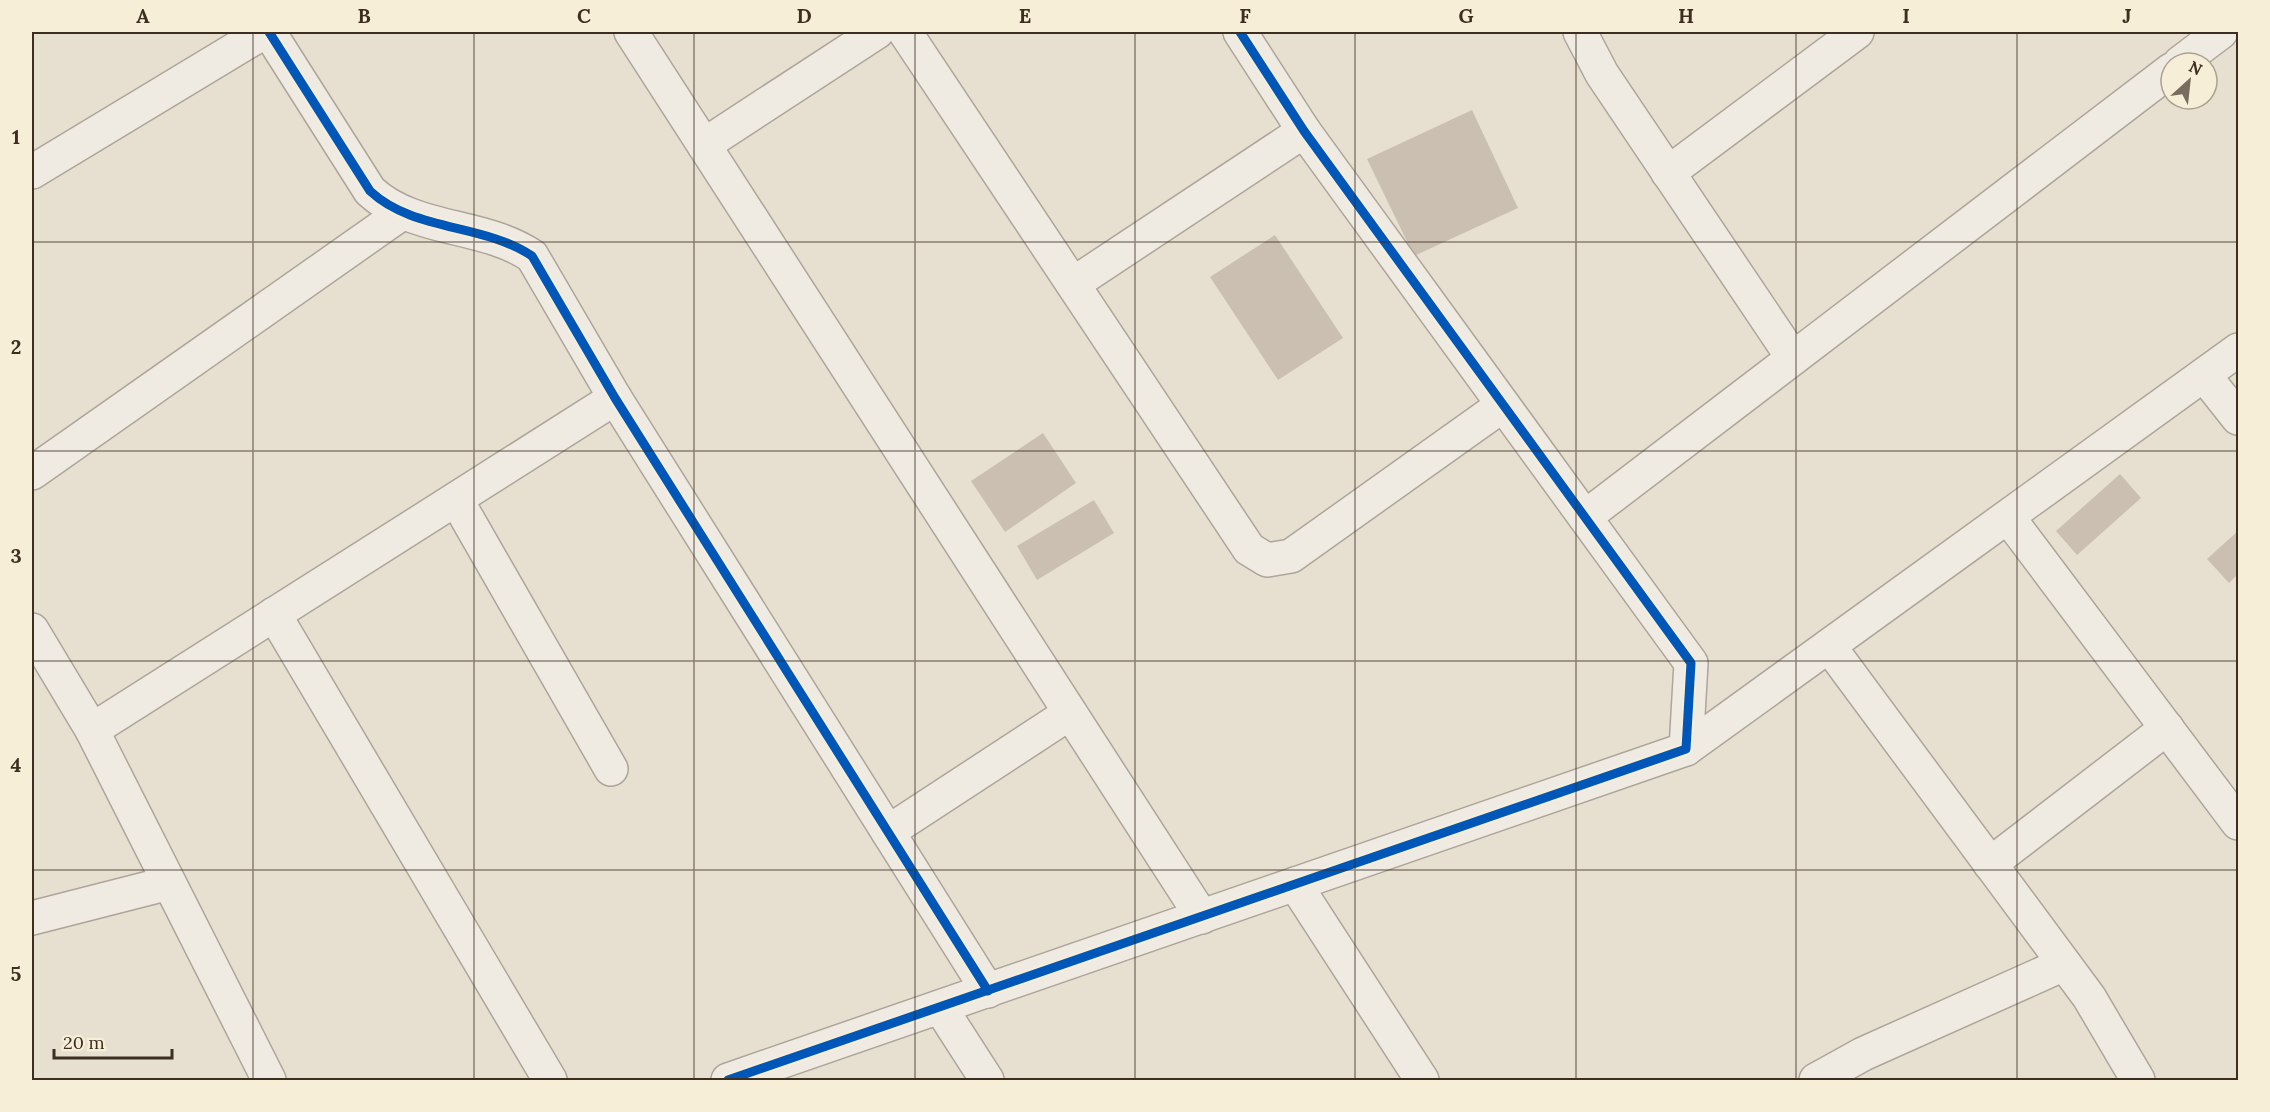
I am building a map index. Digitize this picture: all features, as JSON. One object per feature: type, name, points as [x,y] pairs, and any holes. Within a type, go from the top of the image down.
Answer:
[{"type":"street","points":[[32,172],[264,32]]},
{"type":"street","points":[[269,32],[370,191],[383,203],[402,213],[515,245],[532,256],[615,398],[988,991]]},
{"type":"street","points":[[631,32],[1202,917]]},
{"type":"street","points":[[704,145],[877,32]]},
{"type":"street","points":[[905,32],[1248,549],[1267,560],[1291,556],[1503,405]]},
{"type":"street","points":[[1240,32],[1304,131],[1691,663],[1686,749]]},
{"type":"street","points":[[1580,32],[1602,74],[1793,358]]},
{"type":"street","points":[[1668,173],[1857,32]]},
{"type":"street","points":[[2196,51],[2221,32]]},
{"type":"street","points":[[1585,517],[2159,79]]},
{"type":"street","points":[[1073,284],[1304,131]]},
{"type":"street","points":[[32,473],[402,213]]},
{"type":"street","points":[[728,1080],[1686,749],[2238,350]]},
{"type":"street","points":[[2205,375],[2238,418]]},
{"type":"street","points":[[92,730],[615,398]]},
{"type":"street","points":[[456,499],[611,769]]},
{"type":"street","points":[[2007,517],[2238,823]]},
{"type":"street","points":[[274,614],[550,1080]]},
{"type":"street","points":[[32,630],[92,730],[269,1080]]},
{"type":"street","points":[[1829,646],[2089,997],[2138,1080]]},
{"type":"street","points":[[888,832],[1070,713]]},
{"type":"street","points":[[1990,864],[2167,728]]},
{"type":"street","points":[[32,918],[170,883]]},
{"type":"street","points":[[1295,885],[1422,1080]]},
{"type":"street","points":[[1816,1080],[1863,1054],[2064,964]]},
{"type":"street","points":[[940,1007],[987,1080]]},
{"type":"building","points":[[1472,110],[1518,208],[1414,256],[1367,159]]},
{"type":"building","points":[[1275,235],[1343,338],[1278,380],[1210,277]]},
{"type":"building","points":[[1043,433],[1076,483],[1005,532],[971,481]]},
{"type":"building","points":[[2120,474],[2141,498],[2077,555],[2056,531]]},
{"type":"building","points":[[1094,500],[1114,533],[1037,580],[1017,546]]},
{"type":"building","points":[[2238,531],[2238,574],[2229,583],[2207,559]]},
{"type":"cycle path","points":[[269,32],[370,191],[407,214],[513,245],[532,256],[615,398],[988,991]]},
{"type":"cycle path","points":[[728,1080],[1686,749],[1691,663],[1304,131],[1240,32]]}]
